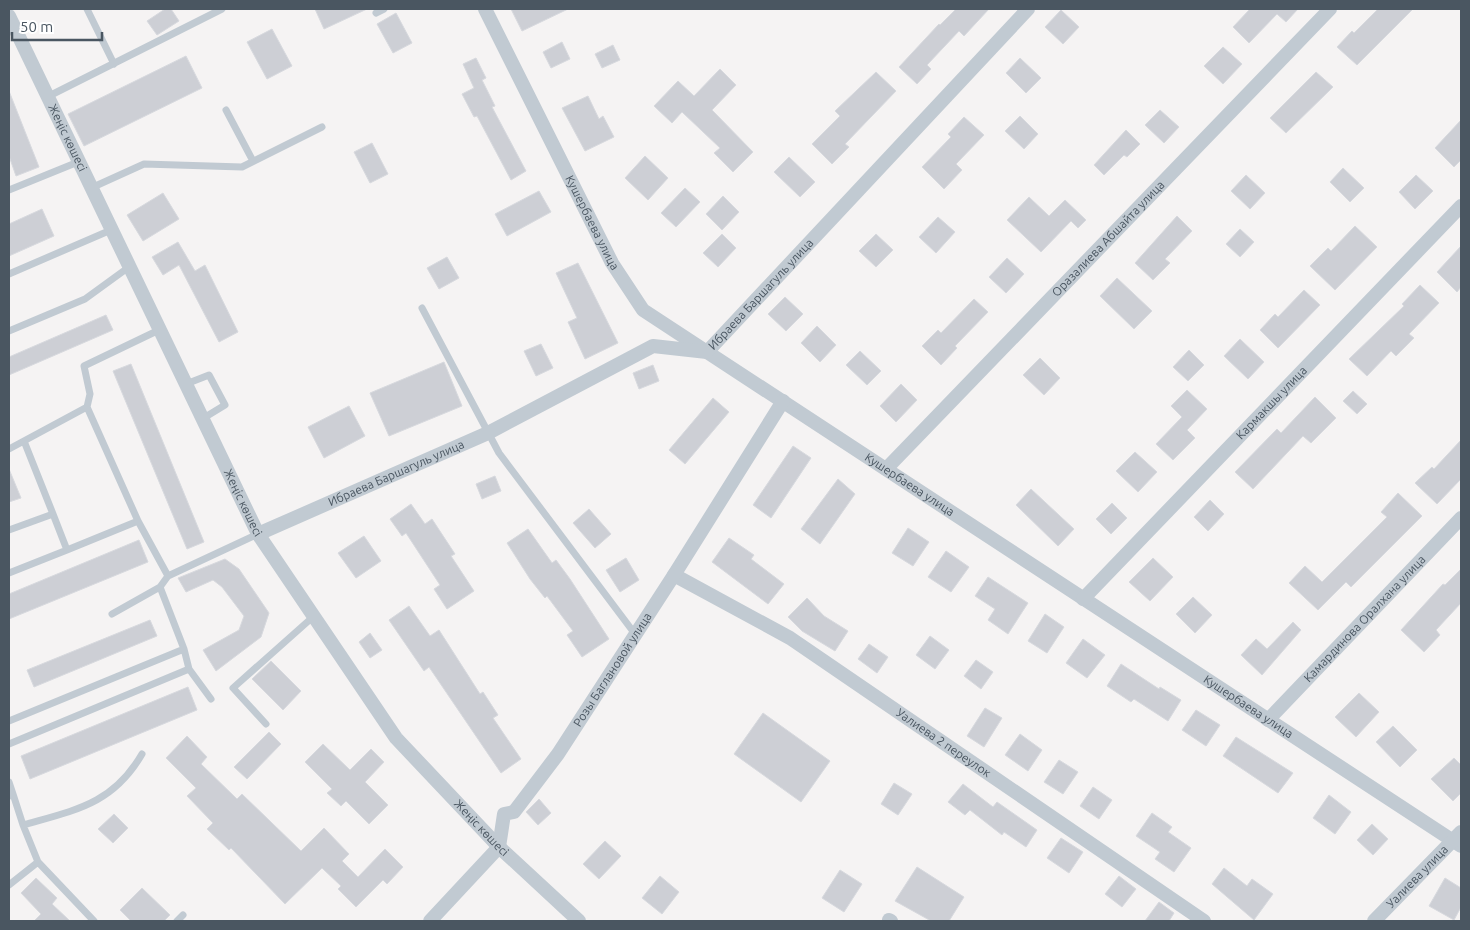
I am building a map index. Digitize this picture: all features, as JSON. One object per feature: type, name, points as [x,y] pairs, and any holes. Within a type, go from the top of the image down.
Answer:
[{"type":"street","name":"Кушербаева улица","points":[[485,9],[612,263],[643,310],[1268,720],[1458,840]]},
{"type":"street","name":"Ибраева Баршагуль улица","points":[[258,534],[488,434],[653,346],[707,352],[1028,9]]},
{"type":"street","name":"Оразалиева Абшайта улица","points":[[886,469],[1330,9]]},
{"type":"street","name":"Жеңіс көшесі","points":[[9,16],[258,534],[396,738],[499,847],[579,921]]},
{"type":"street","name":"Кармакшы улица","points":[[1083,599],[1461,206]]},
{"type":"street","name":"Розы Баглановой улица","points":[[499,847],[504,814],[514,812],[558,754],[674,575],[782,401]]},
{"type":"street","name":"Камардинова Оралхана улица","points":[[1268,720],[1461,518]]},
{"type":"street","name":"Уалиева 2 переулок","points":[[674,575],[790,638],[1204,921]]},
{"type":"street","name":"Уалиева улица","points":[[1374,921],[1458,840]]},
{"type":"street","points":[[430,921],[499,847]]},
{"type":"lane","points":[[87,9],[114,64]]},
{"type":"lane","points":[[47,97],[222,9]]},
{"type":"lane","points":[[376,13],[384,9]]},
{"type":"lane","points":[[226,110],[253,161]]},
{"type":"lane","points":[[91,188],[144,164],[242,167],[322,127]]},
{"type":"lane","points":[[9,190],[78,162]]},
{"type":"lane","points":[[9,274],[111,230]]},
{"type":"lane","points":[[9,331],[85,299],[129,267]]},
{"type":"lane","points":[[422,308],[499,453],[635,634]]},
{"type":"lane","points":[[159,330],[84,366],[90,394],[87,407],[138,521],[168,576]]},
{"type":"lane","points":[[186,384],[209,375],[225,405],[202,419]]},
{"type":"lane","points":[[9,449],[87,407]]},
{"type":"lane","points":[[24,441],[67,550]]},
{"type":"lane","points":[[9,530],[53,514]]},
{"type":"lane","points":[[9,573],[138,521]]},
{"type":"lane","points":[[112,614],[160,587],[168,576],[258,534]]},
{"type":"lane","points":[[160,587],[184,648],[189,669],[211,699]]},
{"type":"lane","points":[[266,724],[233,688],[314,616]]},
{"type":"lane","points":[[9,721],[184,648]]},
{"type":"lane","points":[[9,744],[189,669]]},
{"type":"lane","points":[[23,825],[83,808],[114,790],[132,771],[142,754]]},
{"type":"lane","points":[[9,782],[11,795],[38,862],[94,921]]},
{"type":"lane","points":[[9,885],[38,862]]},
{"type":"lane","points":[[177,921],[183,915]]},
{"type":"building","points":[[165,9],[171,9],[179,21],[157,35],[147,21]]},
{"type":"building","points":[[315,9],[367,9],[324,29]]},
{"type":"building","points":[[511,9],[568,9],[522,31]]},
{"type":"building","points":[[956,9],[989,9],[964,36],[959,31],[927,65],[931,69],[917,84],[899,67],[939,24]]},
{"type":"building","points":[[1250,9],[1298,9],[1286,22],[1277,14],[1249,43],[1233,27]]},
{"type":"building","points":[[1378,9],[1413,9],[1357,65],[1337,47],[1352,31],[1354,33]]},
{"type":"building","points":[[1061,10],[1079,27],[1063,44],[1045,27]]},
{"type":"building","points":[[396,13],[412,43],[393,53],[377,24]]},
{"type":"building","points":[[272,29],[292,66],[267,79],[247,42]]},
{"type":"building","points":[[562,42],[570,59],[551,68],[543,52]]},
{"type":"building","points":[[613,45],[620,60],[602,68],[595,54]]},
{"type":"building","points":[[1223,47],[1242,64],[1223,84],[1204,66]]},
{"type":"building","points":[[186,56],[202,88],[84,146],[68,114]]},
{"type":"building","points":[[476,58],[486,78],[482,80],[495,106],[492,107],[526,171],[511,180],[477,116],[474,117],[462,94],[474,88],[463,64]]},
{"type":"building","points":[[1020,58],[1041,78],[1026,93],[1006,73]]},
{"type":"building","points":[[720,69],[736,85],[712,110],[753,152],[733,172],[714,153],[720,148],[682,112],[672,123],[654,106],[678,81],[694,96]]},
{"type":"building","points":[[876,72],[896,91],[845,144],[849,147],[832,164],[812,144],[840,116],[835,111]]},
{"type":"building","points":[[1316,72],[1333,87],[1286,133],[1270,118]]},
{"type":"building","points":[[9,91],[39,167],[16,176],[9,156]]},
{"type":"building","points":[[588,96],[599,119],[603,116],[614,137],[585,151],[562,108]]},
{"type":"building","points":[[1160,110],[1179,127],[1164,143],[1145,125]]},
{"type":"building","points":[[1020,116],[1038,134],[1024,149],[1005,131]]},
{"type":"building","points":[[964,117],[984,135],[956,164],[962,170],[944,189],[922,167],[951,137],[948,134]]},
{"type":"building","points":[[1461,120],[1461,160],[1454,167],[1435,148]]},
{"type":"building","points":[[1126,130],[1140,144],[1127,157],[1124,155],[1104,175],[1094,165]]},
{"type":"building","points":[[372,143],[388,174],[370,183],[354,152]]},
{"type":"building","points":[[645,156],[668,178],[648,200],[625,178]]},
{"type":"building","points":[[789,157],[815,182],[800,197],[774,172]]},
{"type":"building","points":[[1343,168],[1364,188],[1350,202],[1330,182]]},
{"type":"building","points":[[1246,175],[1265,193],[1250,209],[1231,191]]},
{"type":"building","points":[[1416,175],[1433,191],[1415,209],[1399,192]]},
{"type":"building","points":[[685,188],[700,202],[676,227],[661,213]]},
{"type":"building","points":[[539,191],[551,212],[507,236],[495,214]]},
{"type":"building","points":[[163,193],[179,219],[143,241],[127,215]]},
{"type":"building","points":[[723,196],[739,212],[722,230],[706,214]]},
{"type":"building","points":[[1029,197],[1049,216],[1065,200],[1086,220],[1078,228],[1071,221],[1041,252],[1007,220]]},
{"type":"building","points":[[42,209],[54,236],[9,256],[9,224]]},
{"type":"building","points":[[1177,216],[1192,231],[1165,259],[1170,263],[1153,280],[1135,263]]},
{"type":"building","points":[[938,217],[955,232],[936,253],[919,237]]},
{"type":"building","points":[[1355,226],[1377,247],[1335,290],[1310,266],[1328,248],[1331,251]]},
{"type":"building","points":[[1240,229],[1254,242],[1240,257],[1226,244]]},
{"type":"building","points":[[722,234],[736,248],[718,267],[703,253]]},
{"type":"building","points":[[876,234],[893,250],[876,267],[859,251]]},
{"type":"building","points":[[178,242],[195,271],[205,265],[238,332],[219,342],[179,265],[163,275],[152,257]]},
{"type":"building","points":[[1461,246],[1461,287],[1457,292],[1437,272]]},
{"type":"building","points":[[447,257],[459,278],[439,289],[427,268]]},
{"type":"building","points":[[1007,258],[1024,274],[1006,293],[989,277]]},
{"type":"building","points":[[578,263],[618,343],[585,359],[568,322],[577,318],[556,273]]},
{"type":"building","points":[[1117,278],[1152,311],[1134,329],[1100,296]]},
{"type":"building","points":[[1420,285],[1439,303],[1409,334],[1414,338],[1396,356],[1391,351],[1367,376],[1349,359],[1404,306],[1402,304]]},
{"type":"building","points":[[1304,290],[1320,305],[1278,348],[1260,330],[1275,314],[1278,317]]},
{"type":"building","points":[[785,297],[803,314],[786,331],[768,314]]},
{"type":"building","points":[[974,299],[988,312],[955,346],[957,348],[941,365],[922,346],[938,330],[941,333]]},
{"type":"building","points":[[106,315],[113,330],[9,375],[9,357]]},
{"type":"building","points":[[817,326],[836,345],[820,362],[801,343]]},
{"type":"building","points":[[1240,339],[1264,362],[1248,379],[1224,356]]},
{"type":"building","points":[[541,344],[553,368],[536,376],[524,351]]},
{"type":"building","points":[[1189,350],[1204,365],[1188,381],[1173,367]]},
{"type":"building","points":[[860,351],[881,371],[867,385],[846,365]]},
{"type":"building","points":[[1040,358],[1060,378],[1044,395],[1023,375]]},
{"type":"building","points":[[444,362],[462,406],[389,436],[370,393]]},
{"type":"building","points":[[131,364],[204,542],[187,549],[113,371]]},
{"type":"building","points":[[653,365],[659,381],[639,389],[633,373]]},
{"type":"building","points":[[901,384],[917,400],[896,422],[880,406]]},
{"type":"building","points":[[1187,390],[1207,409],[1187,430],[1195,438],[1173,460],[1156,444],[1182,417],[1171,406]]},
{"type":"building","points":[[1353,391],[1367,404],[1357,414],[1343,401]]},
{"type":"building","points":[[1315,397],[1336,418],[1311,443],[1303,436],[1253,489],[1235,472],[1277,429],[1281,433]]},
{"type":"building","points":[[713,398],[729,412],[685,464],[669,450]]},
{"type":"building","points":[[349,406],[365,436],[324,458],[308,427]]},
{"type":"building","points":[[1461,440],[1461,479],[1437,504],[1415,483],[1432,467],[1434,469]]},
{"type":"building","points":[[793,446],[811,458],[771,518],[753,505]]},
{"type":"building","points":[[1135,452],[1157,472],[1138,492],[1116,471]]},
{"type":"building","points":[[9,469],[21,498],[9,502]]},
{"type":"building","points":[[495,476],[501,491],[482,499],[476,484]]},
{"type":"building","points":[[838,479],[855,494],[820,544],[801,529]]},
{"type":"building","points":[[1031,489],[1074,529],[1058,546],[1016,505]]},
{"type":"building","points":[[1398,493],[1422,516],[1351,587],[1346,582],[1318,610],[1289,583],[1305,566],[1322,582],[1387,517],[1381,512]]},
{"type":"building","points":[[1210,500],[1224,514],[1208,531],[1194,517]]},
{"type":"building","points":[[1112,503],[1127,518],[1111,534],[1096,519]]},
{"type":"building","points":[[411,504],[425,524],[432,519],[455,554],[451,556],[474,591],[447,609],[434,589],[440,585],[406,533],[402,536],[390,519]]},
{"type":"building","points":[[589,509],[611,534],[595,548],[573,523]]},
{"type":"building","points":[[908,528],[929,542],[913,566],[892,553]]},
{"type":"building","points":[[528,529],[552,563],[556,560],[570,579],[609,639],[582,657],[567,635],[573,631],[547,596],[545,598],[530,579],[507,543]]},
{"type":"building","points":[[364,536],[381,561],[356,578],[338,553]]},
{"type":"building","points":[[729,538],[754,555],[751,559],[784,584],[768,604],[712,562]]},
{"type":"building","points":[[139,540],[148,562],[9,619],[9,594]]},
{"type":"building","points":[[946,551],[969,567],[951,592],[928,577]]},
{"type":"building","points":[[626,558],[639,580],[620,592],[606,570]]},
{"type":"building","points":[[1153,558],[1173,577],[1150,601],[1129,582]]},
{"type":"building","points":[[225,559],[239,569],[269,613],[261,637],[216,671],[203,650],[239,630],[244,616],[222,587],[213,580],[186,592],[178,578]]},
{"type":"building","points":[[1461,569],[1461,603],[1436,630],[1440,635],[1424,652],[1401,630],[1443,584],[1445,585]]},
{"type":"building","points":[[988,577],[1028,603],[1008,634],[988,620],[995,609],[975,596]]},
{"type":"building","points":[[1193,597],[1212,615],[1195,633],[1176,614]]},
{"type":"building","points":[[807,598],[824,616],[848,631],[835,651],[802,631],[788,617]]},
{"type":"building","points":[[409,606],[430,636],[439,630],[480,694],[483,692],[498,715],[493,718],[521,759],[501,773],[429,667],[424,671],[389,620]]},
{"type":"building","points":[[1045,614],[1064,627],[1047,653],[1028,641]]},
{"type":"building","points":[[150,620],[157,636],[34,687],[27,670]]},
{"type":"building","points":[[1293,622],[1301,630],[1262,675],[1241,655],[1256,639],[1267,649]]},
{"type":"building","points":[[370,633],[382,650],[370,658],[359,642]]},
{"type":"building","points":[[930,636],[949,650],[935,669],[916,655]]},
{"type":"building","points":[[1083,639],[1105,655],[1087,678],[1066,663]]},
{"type":"building","points":[[869,644],[888,657],[877,673],[858,659]]},
{"type":"building","points":[[976,660],[993,672],[981,689],[964,676]]},
{"type":"building","points":[[271,661],[301,691],[283,710],[252,679]]},
{"type":"building","points":[[1121,664],[1159,689],[1160,687],[1181,700],[1168,721],[1134,699],[1131,702],[1107,686]]},
{"type":"building","points":[[188,687],[197,710],[30,779],[21,756]]},
{"type":"building","points":[[1359,693],[1379,712],[1356,737],[1335,717]]},
{"type":"building","points":[[985,708],[1002,718],[984,747],[967,736]]},
{"type":"building","points":[[1196,710],[1220,725],[1206,746],[1182,730]]},
{"type":"building","points":[[763,713],[830,761],[801,802],[734,754]]},
{"type":"building","points":[[1393,726],[1417,750],[1400,767],[1376,742]]},
{"type":"building","points":[[269,732],[281,744],[247,779],[234,767]]},
{"type":"building","points":[[1020,734],[1042,750],[1028,771],[1005,755]]},
{"type":"building","points":[[187,736],[207,757],[201,764],[237,799],[242,794],[301,851],[324,828],[349,854],[342,861],[358,877],[385,849],[403,867],[387,884],[383,880],[356,907],[338,889],[341,886],[322,868],[285,904],[231,848],[229,850],[207,829],[213,823],[187,796],[196,788],[166,758]]},
{"type":"building","points":[[1236,737],[1293,773],[1278,793],[1223,756]]},
{"type":"building","points":[[323,744],[350,770],[371,749],[384,762],[365,782],[388,805],[369,824],[346,801],[341,806],[327,793],[332,789],[305,762]]},
{"type":"building","points":[[1454,758],[1461,765],[1461,793],[1453,801],[1431,779]]},
{"type":"building","points":[[1059,760],[1078,772],[1063,794],[1044,782]]},
{"type":"building","points":[[894,783],[912,794],[898,815],[881,804]]},
{"type":"building","points":[[963,784],[993,807],[997,802],[1037,830],[1026,847],[1004,832],[1002,835],[970,810],[965,815],[948,802]]},
{"type":"building","points":[[1093,787],[1112,800],[1099,819],[1080,806]]},
{"type":"building","points":[[1329,795],[1351,812],[1335,834],[1313,818]]},
{"type":"building","points":[[539,799],[551,813],[538,825],[526,812]]},
{"type":"building","points":[[1152,813],[1172,827],[1168,832],[1191,848],[1174,872],[1155,859],[1160,852],[1136,836]]},
{"type":"building","points":[[114,814],[128,828],[113,843],[98,829]]},
{"type":"building","points":[[1372,824],[1388,839],[1373,855],[1357,840]]},
{"type":"building","points":[[1061,838],[1083,852],[1069,873],[1047,858]]},
{"type":"building","points":[[605,841],[621,856],[599,879],[583,864]]},
{"type":"building","points":[[917,867],[964,897],[949,921],[931,921],[895,901]]},
{"type":"building","points":[[1224,868],[1247,886],[1252,879],[1273,894],[1254,920],[1212,884]]},
{"type":"building","points":[[840,870],[862,884],[844,912],[822,898]]},
{"type":"building","points":[[660,876],[679,892],[662,914],[642,898]]},
{"type":"building","points":[[1119,876],[1136,889],[1122,907],[1105,894]]},
{"type":"building","points":[[36,878],[57,898],[52,904],[70,921],[34,921],[41,914],[21,893]]},
{"type":"building","points":[[1445,878],[1461,888],[1461,907],[1454,920],[1429,906]]},
{"type":"building","points":[[142,888],[170,915],[164,921],[131,921],[120,910]]},
{"type":"building","points":[[1159,902],[1174,913],[1169,921],[1145,921]]}]
